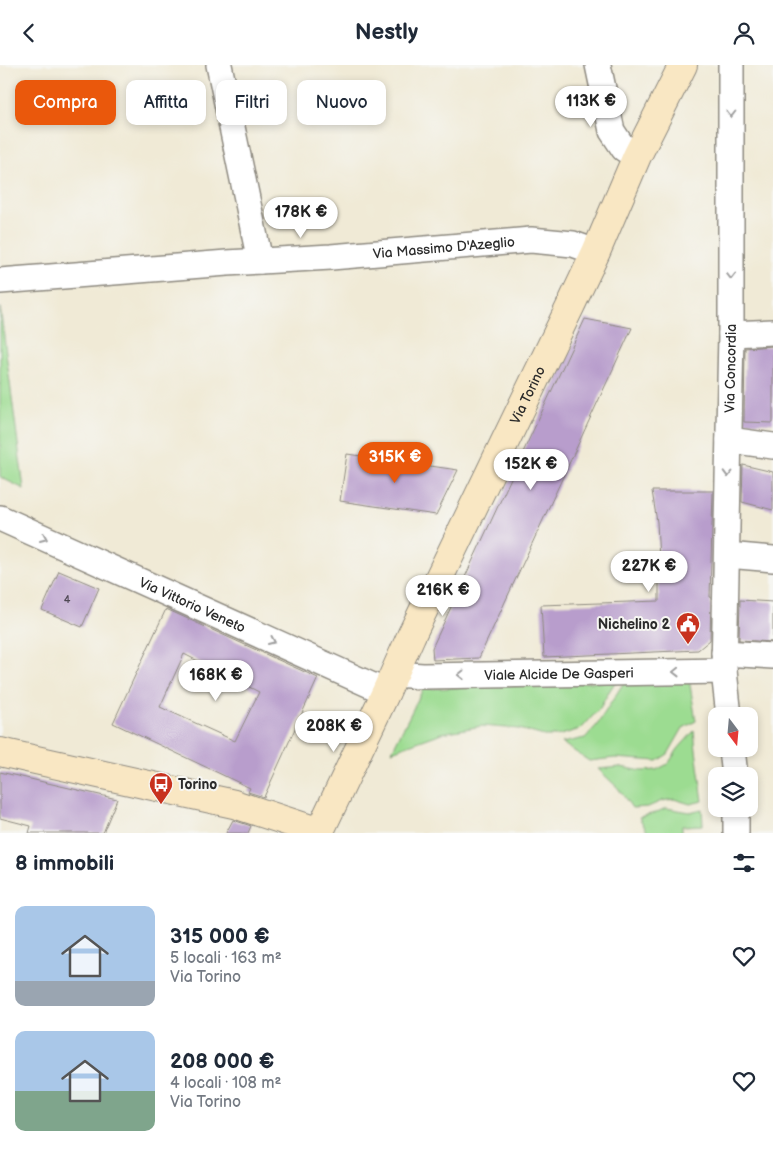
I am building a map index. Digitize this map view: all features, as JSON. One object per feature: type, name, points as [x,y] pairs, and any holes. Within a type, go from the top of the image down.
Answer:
[{"type":"main road","name":"Via Torino","points":[[320,833],[411,636],[596,252],[637,156],[683,65]]},
{"type":"main road","points":[[0,752],[234,804],[320,833]]},
{"type":"street","points":[[219,65],[260,261]]},
{"type":"street","points":[[598,65],[612,131],[624,149],[637,156]]},
{"type":"street","name":"Via Concordia","points":[[725,67],[731,334],[724,662],[728,707]]},
{"type":"street","name":"Via Massimo D'Azeglio","points":[[0,281],[331,257],[532,240],[573,244],[596,252]]},
{"type":"street","points":[[731,334],[773,332]]},
{"type":"street","points":[[729,440],[773,446]]},
{"type":"street","name":"Via Vittorio Veneto","points":[[0,518],[390,683]]},
{"type":"street","points":[[727,555],[773,559]]},
{"type":"street","name":"Viale Alcide De Gasperi","points":[[390,683],[422,676],[724,662],[773,656]]},
{"type":"street","points":[[736,817],[736,833]]},
{"type":"green space","points":[[0,307],[24,489],[0,477]]},
{"type":"green space","points":[[689,679],[696,721],[683,728],[668,754],[657,761],[615,758],[589,761],[562,743],[585,738],[597,725],[624,682]]},
{"type":"green space","points":[[616,681],[600,708],[581,729],[557,736],[544,736],[519,729],[482,726],[442,733],[392,751],[423,689]]},
{"type":"green space","points":[[694,731],[703,801],[690,804],[674,799],[662,801],[648,807],[632,808],[618,788],[598,769],[621,767],[642,771],[656,770],[668,764]]},
{"type":"green space","points":[[666,808],[690,812],[702,809],[703,825],[682,826],[682,833],[648,833],[639,817]]},
{"type":"building","points":[[585,319],[632,328],[479,658],[433,660],[432,648]]},
{"type":"building","points":[[773,346],[773,423],[744,422],[745,348]]},
{"type":"building","points":[[347,454],[458,470],[436,515],[340,501]]},
{"type":"building","points":[[743,465],[773,472],[773,510],[742,502]]},
{"type":"building","points":[[652,491],[713,491],[710,640],[698,650],[544,657],[541,605],[659,601],[657,522]]},
{"type":"building","points":[[59,571],[99,588],[82,627],[42,610]]},
{"type":"building","points":[[740,600],[773,602],[773,642],[739,640]]},
{"type":"building","points":[[166,609],[318,678],[264,797],[248,792],[250,788],[113,723]],"holes":[[[184,654],[259,692],[235,741],[160,707]]]},
{"type":"building","points":[[0,772],[117,799],[103,833],[29,833],[31,826],[0,818]]},
{"type":"building","points":[[233,820],[251,826],[248,833],[226,833]]},
{"type":"place","name":"Nichelino 2","points":[[688,645]]},
{"type":"place","name":"Torino","points":[[161,805]]}]
